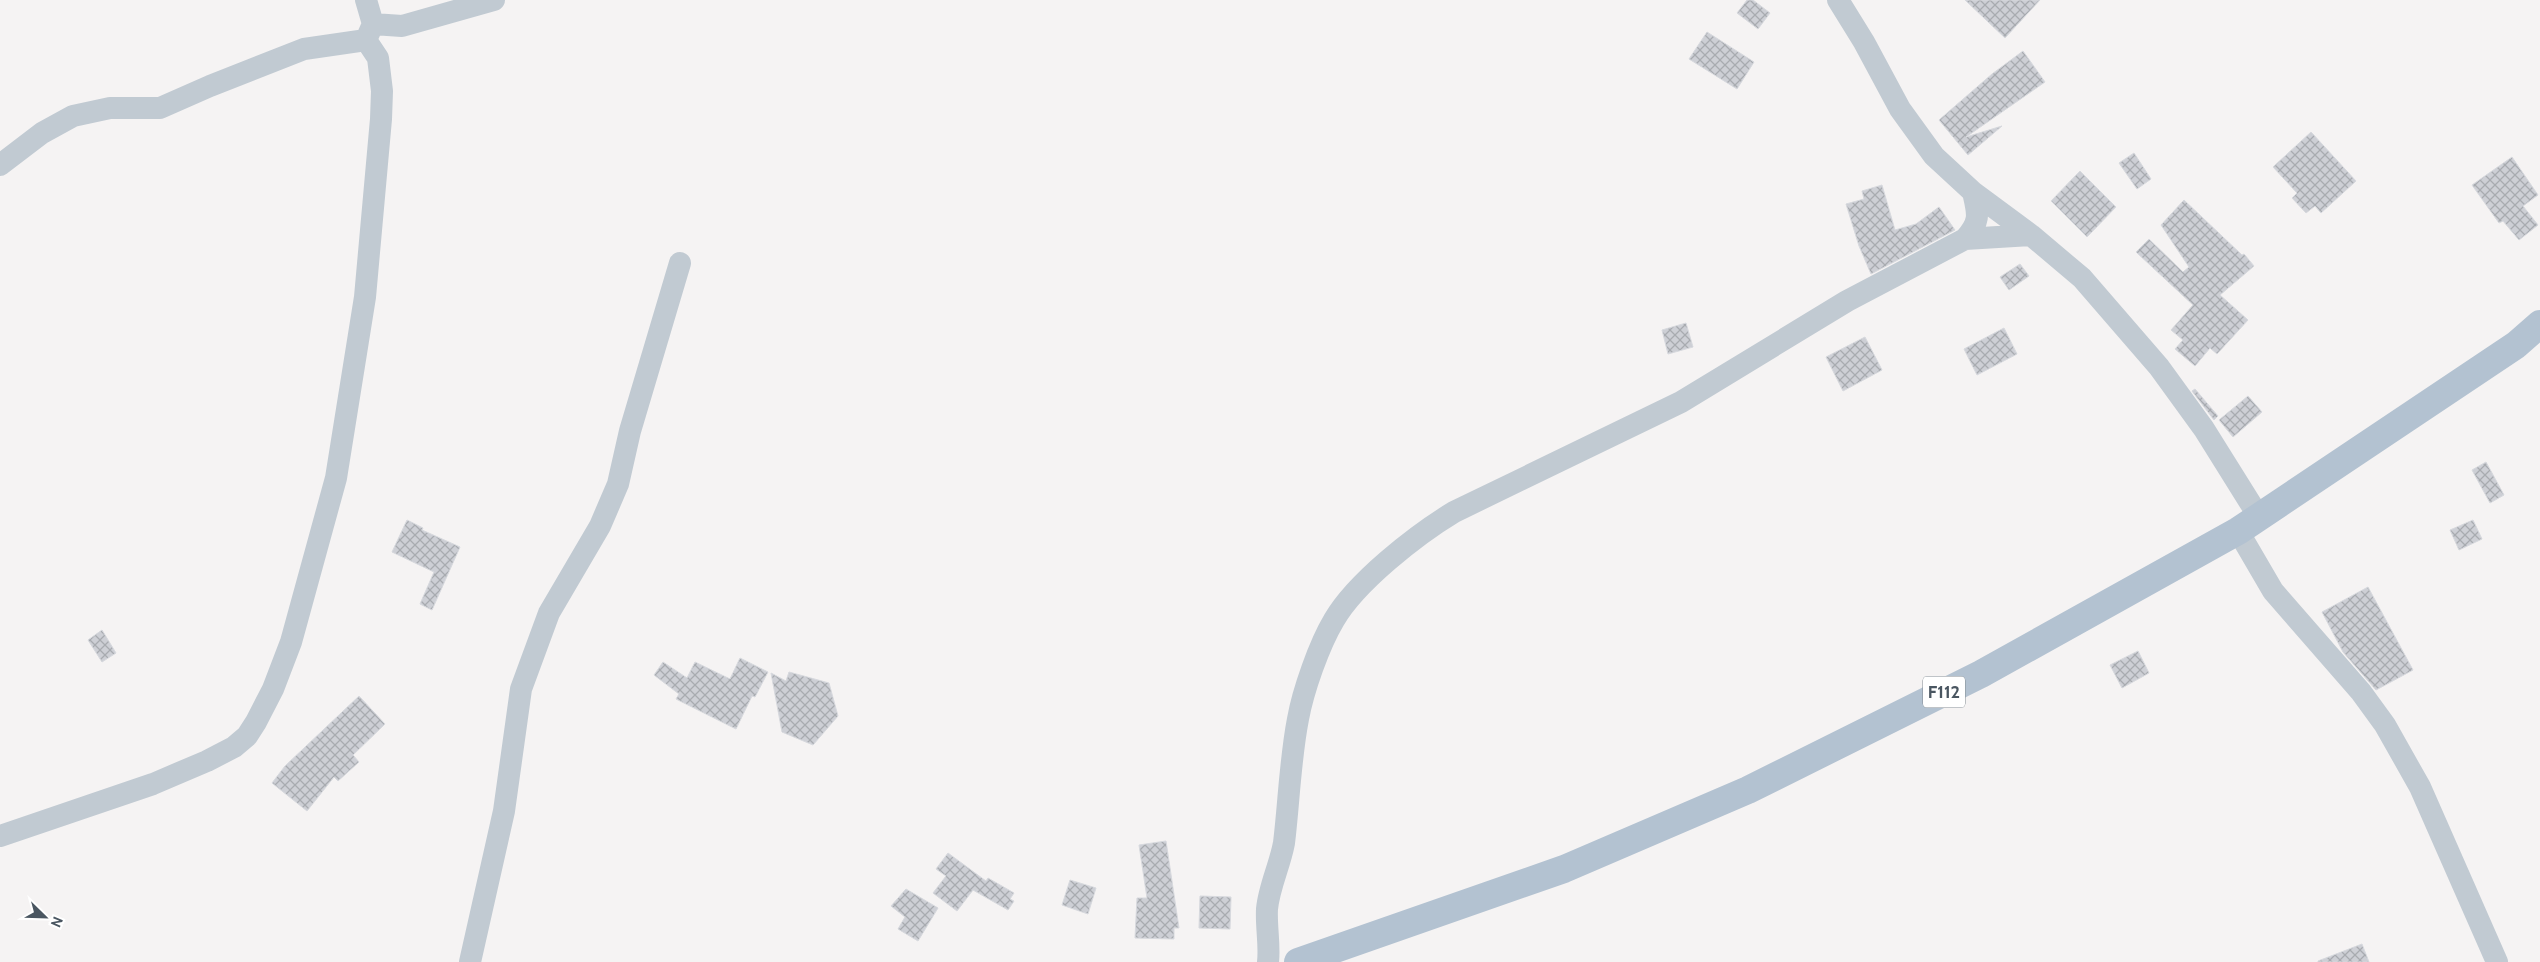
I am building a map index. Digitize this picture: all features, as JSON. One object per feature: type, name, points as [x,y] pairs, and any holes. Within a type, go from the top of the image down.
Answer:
[{"type":"main road","name":"F112","points":[[1298,962],[1564,869],[1748,790],[1981,674],[2248,524],[2516,345],[2540,324]]},
{"type":"street","points":[[0,836],[153,784],[228,751],[246,736],[273,689],[291,642],[336,478],[365,298],[382,92],[378,58],[370,32],[366,0]]},
{"type":"street","points":[[0,165],[42,133],[73,116],[110,108],[160,108],[304,49],[402,26],[494,0]]},
{"type":"street","points":[[1838,0],[1864,42],[1900,109],[1934,156],[1973,192],[2031,235],[2082,278],[2159,367],[2204,429],[2248,524],[2273,591],[2360,692],[2385,725],[2420,787],[2497,962]]},
{"type":"street","points":[[1268,962],[1267,908],[1283,845],[1291,762],[1303,695],[1334,620],[1355,593],[1386,564],[1437,522],[1454,512],[1680,402],[1847,301],[1965,239],[1975,228],[1979,216],[1973,192]]},
{"type":"street","points":[[1965,239],[2031,235]]},
{"type":"street","points":[[470,962],[504,811],[520,689],[549,613],[600,526],[618,484],[630,431],[680,263]]},
{"type":"building","points":[[1747,0],[1753,0],[1770,13],[1758,29],[1737,13]]},
{"type":"building","points":[[1965,0],[2040,0],[2005,38]]},
{"type":"building","points":[[1707,32],[1754,62],[1737,89],[1689,59]]},
{"type":"building","points":[[2023,51],[2045,82],[1966,137],[2002,126],[1968,155],[1939,120],[1992,74]]},
{"type":"building","points":[[2311,132],[2356,181],[2321,213],[2315,206],[2306,213],[2292,198],[2297,193],[2273,167]]},
{"type":"building","points":[[2134,153],[2151,179],[2137,189],[2119,163]]},
{"type":"building","points":[[2512,157],[2538,195],[2523,206],[2538,225],[2519,240],[2503,221],[2499,223],[2472,185]]},
{"type":"building","points":[[2080,171],[2116,207],[2087,237],[2051,201]]},
{"type":"building","points":[[1882,185],[1895,230],[1916,224],[1939,207],[1955,230],[1871,274],[1859,246],[1846,204],[1864,199],[1862,191]]},
{"type":"building","points":[[2184,200],[2242,255],[2244,254],[2254,266],[2220,295],[2248,320],[2217,354],[2210,348],[2195,366],[2175,349],[2183,340],[2171,330],[2193,305],[2136,252],[2149,239],[2183,272],[2189,267],[2161,225]]},
{"type":"building","points":[[2020,264],[2029,276],[2009,290],[2000,277]]},
{"type":"building","points":[[1686,323],[1693,347],[1668,354],[1662,330]]},
{"type":"building","points":[[2004,328],[2017,354],[1977,375],[1964,349]]},
{"type":"building","points":[[1865,337],[1882,370],[1843,391],[1826,357]]},
{"type":"building","points":[[2195,389],[2218,416],[2214,420],[2192,391]]},
{"type":"building","points":[[2248,396],[2262,412],[2233,437],[2219,420]]},
{"type":"building","points":[[2486,462],[2504,495],[2490,503],[2472,470]]},
{"type":"building","points":[[407,520],[423,528],[422,530],[460,547],[432,610],[420,604],[434,572],[392,552]]},
{"type":"building","points":[[2473,520],[2482,539],[2459,550],[2450,530]]},
{"type":"building","points":[[2368,587],[2413,670],[2376,690],[2343,652],[2322,612]]},
{"type":"building","points":[[102,630],[116,653],[102,662],[88,640]]},
{"type":"building","points":[[2138,651],[2149,673],[2122,688],[2110,665]]},
{"type":"building","points":[[740,658],[768,672],[755,697],[752,696],[736,729],[676,699],[679,694],[654,675],[663,662],[687,678],[695,662],[730,679]]},
{"type":"building","points":[[789,672],[829,683],[838,716],[813,745],[782,732],[771,673],[786,681]]},
{"type":"building","points":[[359,696],[385,724],[353,755],[359,762],[338,781],[334,777],[307,811],[272,783],[285,766]]},
{"type":"building","points":[[1166,841],[1179,928],[1174,928],[1174,939],[1135,938],[1137,898],[1147,898],[1139,845]]},
{"type":"building","points":[[948,853],[986,881],[988,878],[1014,893],[1010,899],[1014,901],[1008,910],[973,890],[957,911],[933,893],[946,876],[936,869]]},
{"type":"building","points":[[1070,880],[1096,888],[1088,914],[1062,905]]},
{"type":"building","points":[[906,889],[938,908],[918,941],[898,929],[905,917],[891,906]]},
{"type":"building","points":[[1200,896],[1231,897],[1230,929],[1199,928]]},
{"type":"building","points":[[2362,944],[2369,962],[2318,962],[2318,961]]}]
